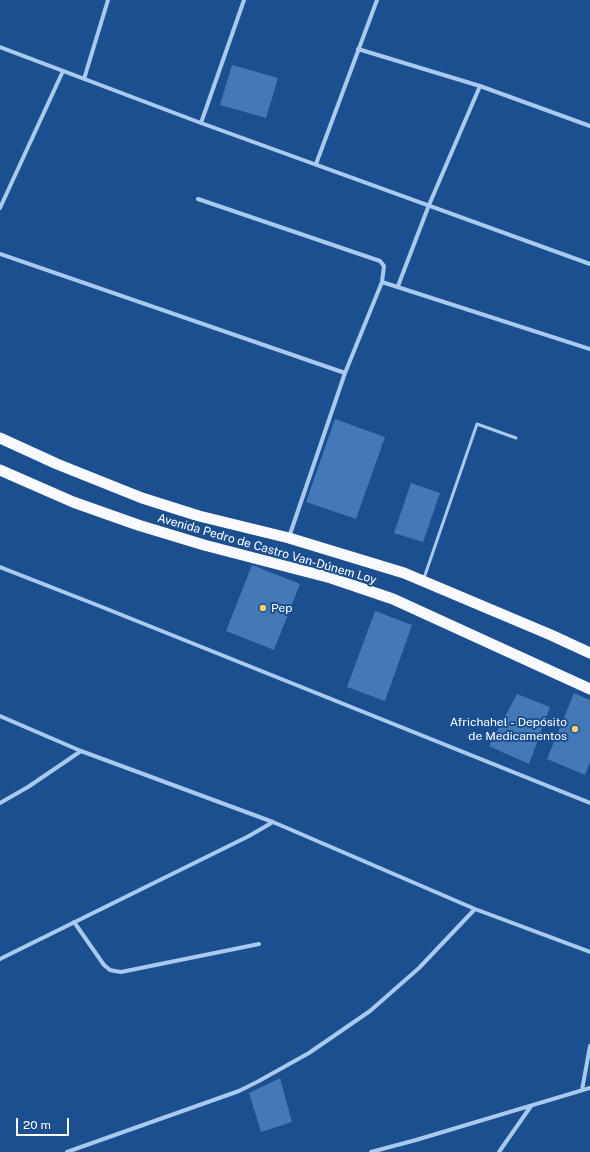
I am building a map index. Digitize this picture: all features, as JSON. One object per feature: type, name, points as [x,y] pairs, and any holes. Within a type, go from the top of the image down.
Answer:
[{"type":"highway","name":"Avenida Pedro de Castro Van-Dúnem Loy","points":[[0,438],[57,464],[142,498],[199,516],[289,538],[404,573],[590,653]]},
{"type":"highway","name":"Avenida Pedro de Castro Van-Dúnem Loy","points":[[0,470],[73,502],[138,525],[204,545],[331,578],[393,599],[590,689]]},
{"type":"street","points":[[84,79],[108,0]]},
{"type":"street","points":[[201,123],[244,0]]},
{"type":"street","points":[[316,164],[377,0]]},
{"type":"street","points":[[0,47],[201,123],[590,264]]},
{"type":"street","points":[[358,49],[480,86],[590,126]]},
{"type":"street","points":[[0,208],[63,71]]},
{"type":"street","points":[[398,286],[429,205],[480,86]]},
{"type":"street","points":[[198,199],[380,261],[384,266],[382,282],[345,373],[289,538]]},
{"type":"street","points":[[0,254],[345,373]]},
{"type":"street","points":[[382,282],[590,350]]},
{"type":"street","points":[[0,567],[590,803]]},
{"type":"street","points":[[0,716],[82,751],[273,822],[475,909],[590,952]]},
{"type":"street","points":[[0,803],[28,787],[82,751]]},
{"type":"street","points":[[0,959],[249,836],[273,822]]},
{"type":"street","points":[[67,1152],[239,1091],[309,1053],[370,1011],[419,968],[475,909]]},
{"type":"street","points":[[74,922],[104,965],[110,970],[121,972],[259,944]]},
{"type":"street","points":[[582,1090],[590,1046]]},
{"type":"street","points":[[371,1152],[590,1088]]},
{"type":"street","points":[[499,1152],[531,1106]]},
{"type":"lane","points":[[423,581],[477,424],[516,438]]},
{"type":"building","points":[[232,65],[278,78],[266,118],[220,105]]},
{"type":"building","points":[[335,419],[385,437],[356,519],[306,502]]},
{"type":"building","points":[[411,483],[440,493],[423,542],[394,533]]},
{"type":"building","name":"Pep","points":[[252,565],[300,584],[274,650],[226,631]]},
{"type":"building","points":[[375,611],[412,625],[385,701],[347,687]]},
{"type":"building","name":"Africhahel - Depósito de Medicamentos","points":[[574,693],[590,700],[590,762],[585,775],[547,759]]},
{"type":"building","points":[[517,694],[550,707],[529,764],[489,746]]},
{"type":"building","points":[[280,1078],[292,1122],[261,1132],[249,1093]]},
{"type":"place","name":"Pep","points":[[263,608]]},
{"type":"place","name":"Africhahel - Depósito de Medicamentos","points":[[575,729]]}]
